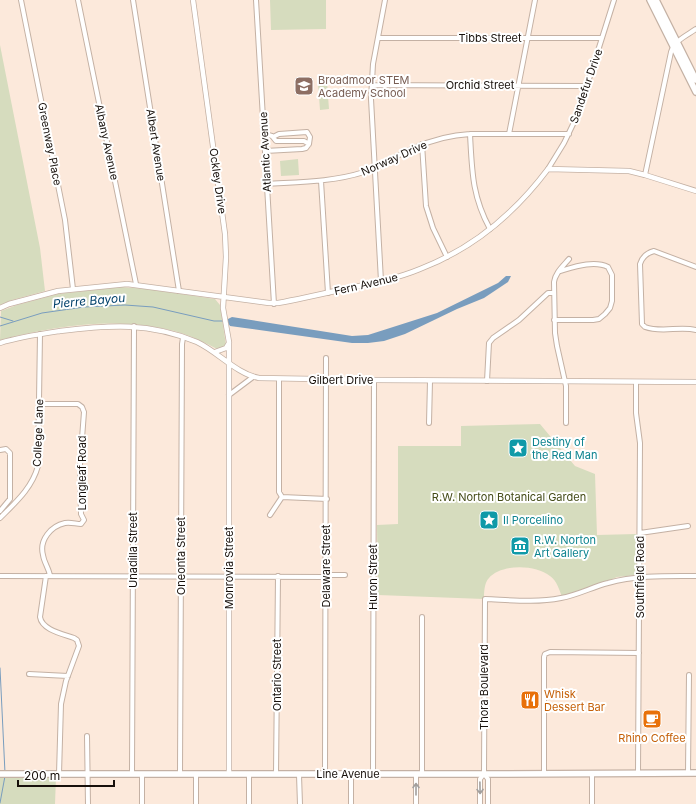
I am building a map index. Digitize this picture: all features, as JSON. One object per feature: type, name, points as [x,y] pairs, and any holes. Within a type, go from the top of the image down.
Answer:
[{"type":"main road","points":[[650,0],[673,47],[696,80]]},
{"type":"main road","points":[[656,0],[677,42],[696,92]]},
{"type":"main road","name":"Line Avenue","points":[[0,774],[696,773]]},
{"type":"street","name":"Greenway Place","points":[[21,0],[65,220],[73,289]]},
{"type":"street","name":"Albany Avenue","points":[[78,0],[136,284]]},
{"type":"street","name":"Albert Avenue","points":[[133,0],[179,290]]},
{"type":"street","name":"Ockley Drive","points":[[193,0],[225,234],[226,257],[223,311],[229,339],[229,362]]},
{"type":"street","name":"Atlantic Avenue","points":[[256,0],[274,304]]},
{"type":"street","points":[[381,282],[371,115],[373,64],[385,0]]},
{"type":"street","points":[[509,134],[535,0]]},
{"type":"street","name":"Sandefur Drive","points":[[548,169],[569,134],[578,114],[614,0]]},
{"type":"street","points":[[645,175],[673,47],[677,42],[696,29]]},
{"type":"street","name":"Tibbs Street","points":[[378,38],[602,38]]},
{"type":"street","name":"Orchid Street","points":[[372,85],[588,86]]},
{"type":"street","points":[[265,151],[306,148],[309,144],[310,137],[307,132],[279,134],[273,137]]},
{"type":"street","points":[[264,134],[269,134],[276,141],[304,141],[309,144]]},
{"type":"street","points":[[470,134],[474,189],[482,215],[490,229]]},
{"type":"street","name":"Norway Drive","points":[[267,184],[321,181],[344,178],[375,168],[422,144],[448,137],[470,134],[569,134]]},
{"type":"street","points":[[422,144],[426,206],[433,228],[447,257]]},
{"type":"street","name":"Fern Avenue","points":[[0,308],[48,293],[117,284],[136,284],[274,304],[381,282],[421,269],[472,243],[514,209],[548,169]]},
{"type":"street","points":[[548,169],[620,170],[645,175],[696,191]]},
{"type":"street","points":[[321,181],[328,293]]},
{"type":"street","points":[[696,267],[654,251],[643,257],[640,264],[642,324],[651,329],[696,330]]},
{"type":"street","points":[[566,423],[567,390],[556,346],[554,293],[555,277],[569,259]]},
{"type":"street","points":[[554,320],[597,320],[607,313],[612,301],[612,275],[608,267],[601,265],[586,265],[560,271]]},
{"type":"street","points":[[487,381],[488,348],[491,340],[520,320],[548,293],[554,293]]},
{"type":"street","name":"Gilbert Drive","points":[[0,343],[40,334],[99,326],[134,326],[169,332],[196,342],[215,352],[241,371],[253,377],[279,380],[696,382]]},
{"type":"street","name":"Unadilla Street","points":[[132,774],[134,326]]},
{"type":"street","name":"College Lane","points":[[0,518],[30,486],[36,473],[39,458],[40,334]]},
{"type":"street","name":"Oneonta Street","points":[[180,774],[183,338]]},
{"type":"street","points":[[215,352],[226,348],[229,339]]},
{"type":"street","name":"Delaware Street","points":[[325,774],[327,498],[326,358]]},
{"type":"street","name":"Monrovia Street","points":[[229,362],[229,774]]},
{"type":"street","points":[[229,395],[253,377]]},
{"type":"street","points":[[279,380],[279,492],[282,497]]},
{"type":"street","name":"Huron Street","points":[[373,774],[374,380]]},
{"type":"street","points":[[429,423],[430,381]]},
{"type":"street","name":"Southfield Road","points":[[636,382],[636,413],[640,443],[638,773]]},
{"type":"street","name":"Longleaf Road","points":[[40,404],[78,404],[82,407],[84,412],[80,469],[81,514],[84,520],[81,524],[70,522],[56,526],[46,536],[42,544],[42,552],[49,569],[40,617],[41,622],[46,626],[74,638],[78,643],[78,650],[68,676],[61,704],[59,774]]},
{"type":"street","points":[[0,450],[6,450],[10,453],[10,499],[0,511]]},
{"type":"street","points":[[282,497],[327,498]]},
{"type":"street","points":[[270,515],[282,497]]},
{"type":"street","points":[[640,533],[688,526]]},
{"type":"street","points":[[0,576],[345,575]]},
{"type":"street","name":"Ontario Street","points":[[276,774],[278,576]]},
{"type":"street","points":[[640,578],[653,576],[696,576]]},
{"type":"street","name":"Thora Boulevard","points":[[480,804],[480,779],[484,774],[485,600],[522,601],[561,598],[619,580],[640,578]]},
{"type":"street","points":[[416,804],[419,774],[422,617]]},
{"type":"street","points":[[544,774],[545,654],[550,652],[639,653]]},
{"type":"street","points":[[29,674],[68,676]]},
{"type":"street","points":[[688,675],[688,773]]},
{"type":"street","points":[[87,736],[88,804]]},
{"type":"street","points":[[142,774],[142,804]]},
{"type":"street","points":[[196,774],[196,804]]},
{"type":"street","points":[[249,774],[249,804]]},
{"type":"street","points":[[299,774],[300,804]]},
{"type":"street","points":[[351,774],[351,804]]},
{"type":"street","name":"Thora Boulevard","points":[[484,774],[488,779],[488,804]]},
{"type":"street","points":[[592,774],[592,804]]},
{"type":"green space","points":[[270,0],[326,0],[326,29],[271,30]]},
{"type":"green space","points":[[0,45],[40,248],[45,291],[12,300],[0,305]]},
{"type":"green space","points":[[327,82],[328,95],[320,96],[328,96],[329,109],[320,110],[318,83]]},
{"type":"green space","points":[[298,159],[299,175],[281,176],[280,161]]},
{"type":"green space","points":[[121,287],[147,289],[215,299],[220,305],[226,345],[225,347],[217,349],[184,334],[162,328],[115,324],[69,326],[0,340],[1,311],[58,294]]},
{"type":"green space","name":"R.W. Norton Botanical Garden","points":[[540,424],[575,466],[595,474],[597,535],[636,534],[636,575],[617,577],[576,594],[562,597],[559,588],[550,576],[536,569],[518,567],[501,570],[494,573],[487,580],[485,585],[484,599],[378,595],[377,525],[398,524],[398,446],[461,446],[461,426]]},
{"type":"green space","points":[[0,777],[56,777],[55,804],[0,804]]},
{"type":"water","points":[[506,276],[511,276],[508,282],[484,298],[405,334],[384,341],[352,343],[230,326],[228,323],[228,319],[232,317],[352,336],[368,335],[437,313],[498,283]]},
{"type":"waterway","name":"Pierre Bayou","points":[[0,326],[42,313],[84,307],[125,305],[153,307],[214,321],[223,321]]},
{"type":"waterway","points":[[0,317],[13,321]]},
{"type":"waterway","name":"Pierre Bayou","points":[[0,668],[5,773]]},
{"type":"waterway","points":[[0,803],[5,776]]},
{"type":"place","name":"Broadmoor STEM Academy School","points":[[304,86]]},
{"type":"place","name":"Destiny of the Red Man","points":[[518,448]]},
{"type":"place","name":"Il Porcellino","points":[[489,520]]},
{"type":"place","name":"R.W. Norton Art Gallery","points":[[520,546]]},
{"type":"place","name":"Whisk Dessert Bar","points":[[530,700]]},
{"type":"place","name":"Rhino Coffee","points":[[652,719]]}]
